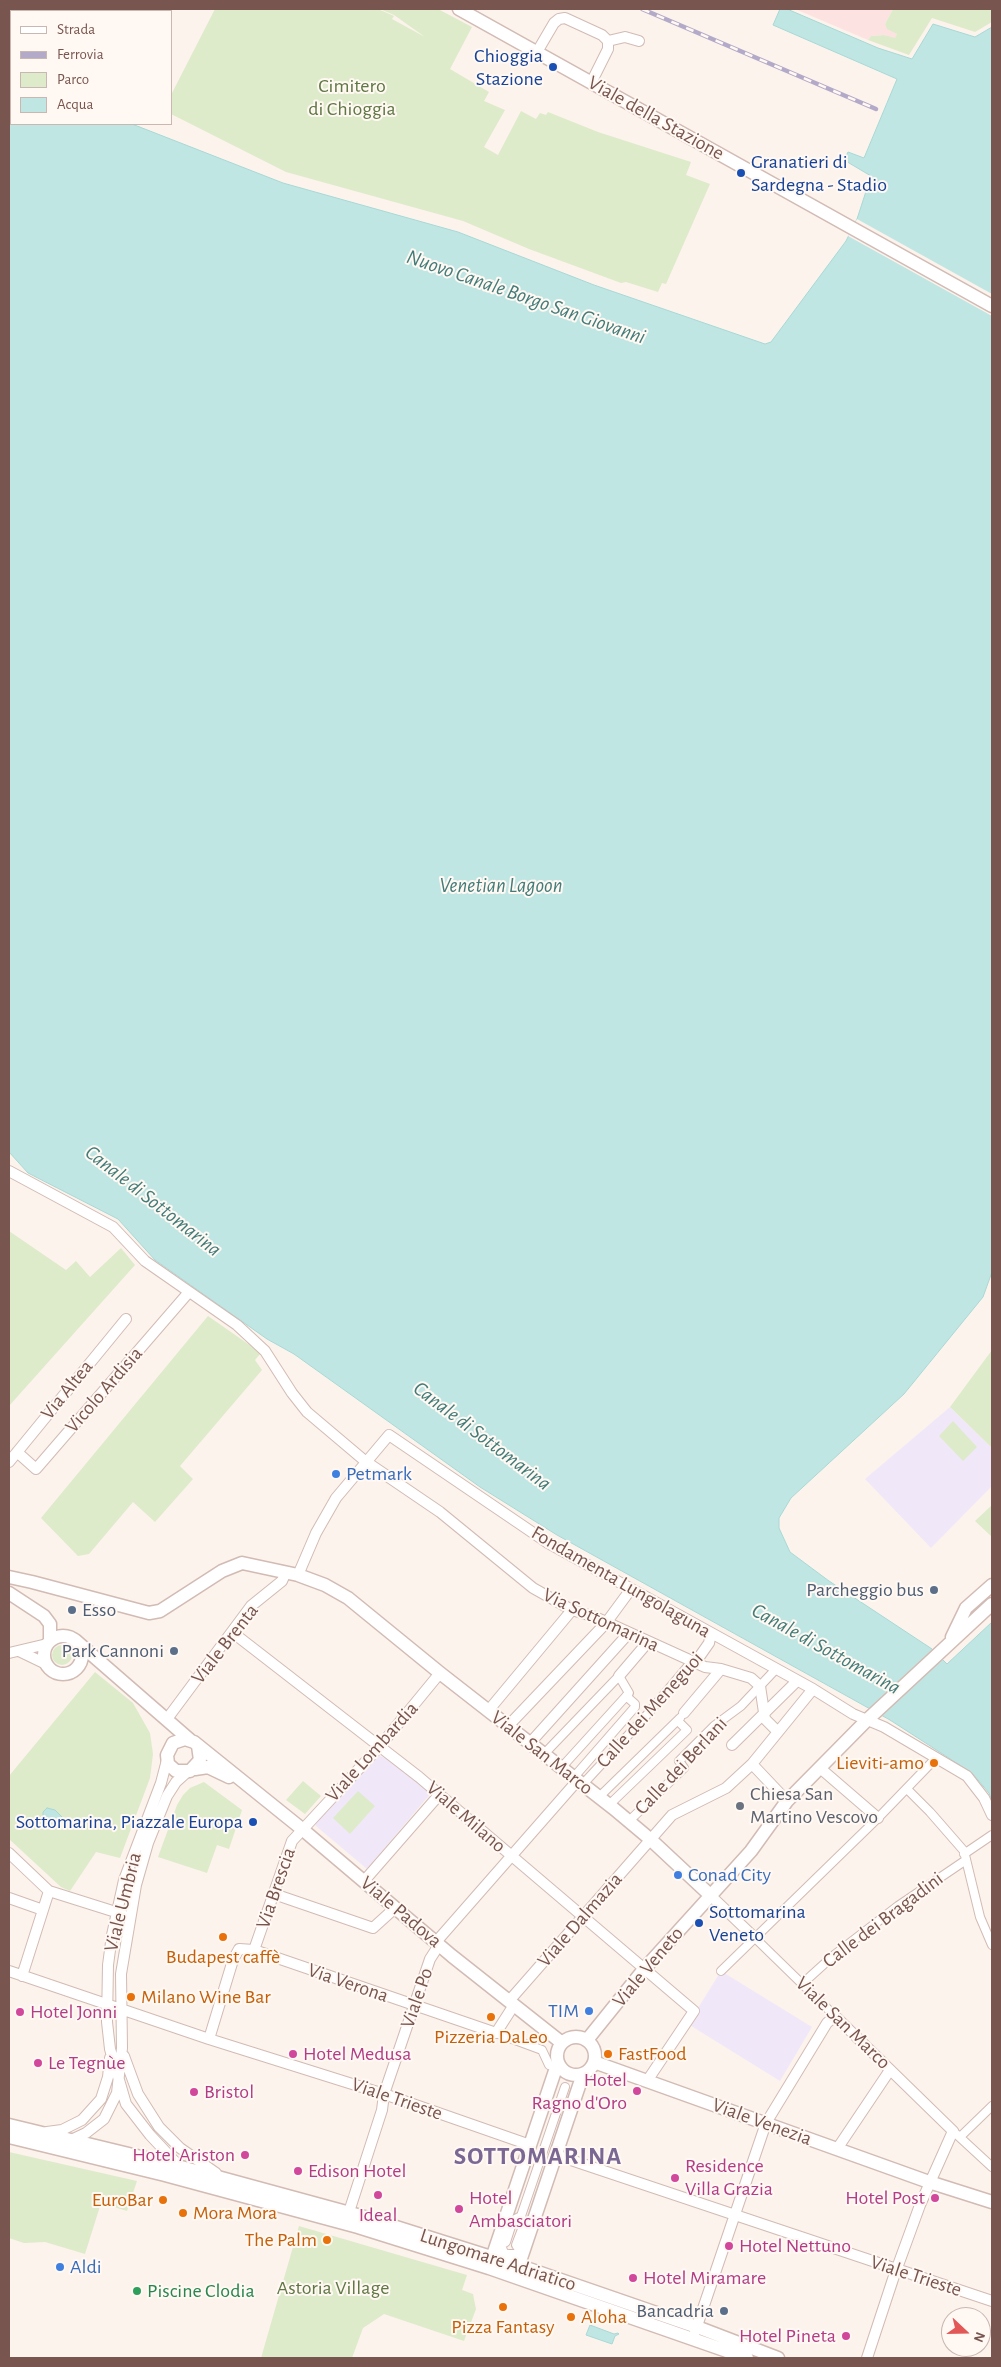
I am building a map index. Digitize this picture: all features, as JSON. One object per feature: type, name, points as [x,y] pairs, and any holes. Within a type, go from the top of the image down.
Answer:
[{"type":"street","name":"Viale della Stazione","points":[[459,9],[992,306]]},
{"type":"street","points":[[537,52],[559,19],[565,18],[602,35],[608,41],[608,49],[591,82]]},
{"type":"street","points":[[608,41],[625,37],[639,42]]},
{"type":"street","name":"Via Sottomarina","points":[[9,1171],[112,1227],[145,1262],[237,1325],[265,1351],[292,1393],[307,1412],[365,1461],[440,1512],[534,1588],[572,1610],[606,1623],[705,1668],[721,1669],[747,1676],[760,1686]]},
{"type":"street","name":"Vicolo Ardisia","points":[[17,1452],[36,1469],[189,1292]]},
{"type":"street","name":"Via Altea","points":[[9,1462],[126,1318]]},
{"type":"street","name":"Fondamenta Lungolaguna","points":[[292,1574],[336,1498],[389,1434],[548,1543],[797,1681],[871,1716],[884,1727],[967,1776],[984,1798],[992,1815]]},
{"type":"street","name":"Viale San Marco","points":[[9,1577],[149,1613],[160,1611],[222,1570],[236,1564],[250,1564],[292,1574],[325,1585],[348,1598],[650,1839],[756,1935],[802,1984],[992,2167]]},
{"type":"street","name":"Viale Brenta","points":[[163,1716],[251,1606],[292,1574]]},
{"type":"street","points":[[942,1650],[966,1608],[992,1585]]},
{"type":"street","points":[[508,1726],[606,1623],[631,1589]]},
{"type":"street","points":[[9,1592],[44,1616],[50,1624],[44,1655],[46,1664]]},
{"type":"street","name":"Viale Veneto","points":[[587,2040],[645,1968],[751,1852],[787,1801],[871,1716],[992,1604]]},
{"type":"street","points":[[488,1711],[572,1610]]},
{"type":"street","name":"Viale Milano","points":[[232,1632],[380,1746],[694,2011],[647,2081]]},
{"type":"street","name":"Calle dei Meneguoi","points":[[578,1781],[645,1717],[688,1666],[696,1664],[709,1643],[710,1633]]},
{"type":"street","points":[[530,1743],[628,1634]]},
{"type":"street","points":[[65,1636],[75,1640],[81,1648],[82,1657],[75,1669],[66,1674],[57,1673],[46,1664],[13,1652],[65,1636]]},
{"type":"street","name":"Viale Padova","points":[[75,1640],[194,1743],[241,1779],[438,1944],[562,2043]]},
{"type":"street","points":[[544,1754],[619,1676],[648,1642]]},
{"type":"street","name":"Viale Padova","points":[[75,1669],[90,1662],[109,1669]]},
{"type":"street","points":[[604,1801],[681,1717],[721,1669]]},
{"type":"street","name":"Calle dei Berlani","points":[[629,1821],[684,1768],[680,1762],[714,1726],[741,1706],[776,1669]]},
{"type":"street","name":"Viale Lombardia","points":[[302,1829],[380,1746],[440,1673]]},
{"type":"street","points":[[561,1768],[629,1693],[619,1676]]},
{"type":"street","name":"Calle dei Berlani","points":[[732,1745],[797,1681]]},
{"type":"street","points":[[760,1686],[763,1714],[770,1726],[778,1732]]},
{"type":"street","name":"Viale Dalmazia","points":[[512,2003],[672,1814],[726,1788],[752,1764],[813,1689]]},
{"type":"street","points":[[578,1781],[634,1707],[635,1704],[626,1696]]},
{"type":"street","name":"Viale Padova","points":[[163,1716],[167,1726],[169,1746]]},
{"type":"street","points":[[604,1801],[687,1730],[681,1717]]},
{"type":"street","points":[[181,1739],[194,1743],[200,1760],[190,1771],[176,1771],[167,1760],[169,1746],[181,1739]]},
{"type":"street","points":[[721,1970],[878,1818],[936,1758]]},
{"type":"street","name":"Viale Umbria","points":[[44,2133],[62,2130],[82,2120],[102,2099],[108,2077],[110,2049],[107,2005],[108,1965],[117,1913],[124,1880],[162,1783],[167,1760]]},
{"type":"street","points":[[752,1764],[787,1801]]},
{"type":"street","name":"Viale Padova","points":[[190,1771],[208,1767],[227,1776],[241,1779]]},
{"type":"street","points":[[820,1768],[878,1818]]},
{"type":"street","name":"Viale Umbria","points":[[49,2146],[72,2140],[86,2133],[104,2119],[113,2105],[119,2081],[122,2048],[121,1974],[136,1885],[148,1843],[167,1796],[176,1782],[190,1771]]},
{"type":"street","name":"Viale Po","points":[[347,2218],[382,2110],[384,2094],[430,1959],[438,1944],[511,1856],[578,1781]]},
{"type":"street","points":[[907,1789],[964,1850],[980,1917],[992,1945]]},
{"type":"street","points":[[364,1881],[439,1795]]},
{"type":"street","name":"Via Brescia","points":[[254,1950],[292,1841],[302,1829]]},
{"type":"street","name":"Calle dei Bragadini","points":[[802,1984],[833,1956],[992,1835]]},
{"type":"street","points":[[9,1853],[49,1891],[117,1913],[130,1915]]},
{"type":"street","points":[[22,1976],[49,1891]]},
{"type":"street","points":[[274,1894],[373,1928],[396,1908]]},
{"type":"street","points":[[9,1898],[44,1910]]},
{"type":"street","points":[[208,2039],[233,1960],[239,1949],[254,1950]]},
{"type":"street","name":"Via Verona","points":[[254,1950],[542,2050],[553,2064]]},
{"type":"street","name":"Viale Trieste","points":[[9,1971],[208,2039],[384,2094],[530,2145]]},
{"type":"street","points":[[496,2033],[512,2003]]},
{"type":"street","points":[[695,2332],[766,2123],[827,2023],[835,2016]]},
{"type":"street","points":[[491,2262],[530,2145],[553,2064],[562,2043],[574,2037],[587,2040],[594,2050],[594,2062],[588,2071],[582,2074],[568,2073],[553,2064]]},
{"type":"street","name":"Viale Umbria","points":[[122,2048],[128,2073],[138,2094],[159,2127],[180,2148],[224,2185]]},
{"type":"street","name":"Viale Umbria","points":[[110,2049],[126,2104],[150,2135],[180,2167]]},
{"type":"street","name":"Viale Venezia","points":[[594,2062],[929,2182]]},
{"type":"street","points":[[837,2149],[890,2070]]},
{"type":"street","points":[[517,2271],[582,2074]]},
{"type":"street","points":[[556,2083],[574,2090]]},
{"type":"street","points":[[521,2216],[513,2220],[506,2242],[501,2245],[502,2250],[508,2254],[516,2254],[520,2251],[516,2245],[524,2224],[521,2216],[565,2087]]},
{"type":"street","points":[[548,2106],[567,2112]]},
{"type":"street","points":[[868,2358],[896,2269],[929,2182],[957,2134],[992,2106]]},
{"type":"street","name":"Lungomare Adriatico","points":[[9,2125],[180,2167],[224,2185]]},
{"type":"street","points":[[538,2135],[548,2136],[557,2140]]},
{"type":"street","name":"Lungomare Adriatico","points":[[9,2137],[224,2185],[347,2218],[491,2262],[695,2332],[778,2358]]},
{"type":"street","name":"Viale Trieste","points":[[556,2155],[992,2301]]},
{"type":"street","points":[[529,2160],[548,2166]]},
{"type":"street","points":[[929,2182],[992,2202]]},
{"type":"street","points":[[517,2197],[536,2203]]},
{"type":"street","name":"Lungomare Adriatico","points":[[695,2332],[747,2358]]},
{"type":"shaded area","points":[[795,9],[893,9],[885,24],[897,34],[895,39],[884,35],[871,36],[868,40]]},
{"type":"shaded area","points":[[950,1407],[992,1448],[992,1486],[931,1548],[865,1479]]},
{"type":"shaded area","points":[[376,1754],[394,1762],[431,1793],[367,1869],[316,1826],[315,1822]]},
{"type":"shaded area","points":[[721,1971],[812,2027],[780,2081],[688,2024]]},
{"type":"green space","name":"Cimitero di Chioggia","points":[[215,9],[378,9],[394,16],[392,19],[425,37],[394,15],[380,9],[438,9],[472,27],[450,69],[489,92],[484,101],[505,110],[484,147],[498,155],[521,111],[536,119],[540,113],[546,115],[548,112],[598,132],[691,162],[686,175],[710,184],[666,284],[662,283],[658,292],[626,282],[621,283],[529,249],[463,221],[286,172],[172,115],[172,93]]},
{"type":"green space","points":[[893,9],[992,9],[992,22],[975,32],[932,18],[909,55],[868,40],[871,36],[884,35],[895,38],[897,34],[887,29],[885,24]]},
{"type":"green space","points":[[9,1231],[66,1270],[76,1261],[90,1277],[121,1248],[135,1265],[9,1406]]},
{"type":"green space","points":[[208,1316],[261,1353],[255,1360],[262,1370],[180,1466],[193,1479],[155,1522],[133,1502],[89,1554],[78,1556],[41,1518]]},
{"type":"green space","points":[[992,1350],[992,1448],[950,1407]]},
{"type":"green space","points":[[953,1421],[977,1447],[963,1461],[939,1436]]},
{"type":"green space","points":[[992,1505],[992,1537],[975,1521]]},
{"type":"green space","points":[[62,1645],[69,1648],[72,1655],[69,1662],[62,1665],[55,1662],[52,1655],[55,1648]]},
{"type":"green space","points":[[95,1672],[133,1703],[150,1733],[153,1754],[150,1778],[120,1858],[96,1852],[70,1891],[61,1887],[9,1839],[9,1776]]},
{"type":"green space","points":[[303,1781],[321,1796],[305,1814],[286,1800]]},
{"type":"green space","points":[[204,1782],[242,1810],[229,1849],[217,1845],[207,1873],[158,1857],[177,1805],[183,1795],[190,1788]]},
{"type":"green space","points":[[358,1791],[375,1806],[350,1834],[333,1818]]},
{"type":"green space","points":[[9,2152],[137,2181],[127,2211],[101,2203],[85,2254],[45,2242],[24,2243],[9,2238]]},
{"type":"green space","name":"Astoria Village","points":[[299,2226],[467,2275],[462,2290],[473,2294],[476,2309],[464,2341],[384,2314],[363,2328],[352,2358],[261,2358]]},
{"type":"water","name":"Venetian Lagoon","points":[[780,9],[787,9],[878,48],[912,59],[933,24],[975,37],[992,27],[992,1272],[983,1297],[904,1394],[791,1498],[779,1518],[779,1528],[790,1552],[829,1581],[932,1649],[947,1664],[992,1622],[992,1801],[989,1793],[972,1773],[890,1720],[557,1535],[480,1487],[294,1354],[267,1339],[155,1260],[118,1219],[28,1173],[9,1152],[9,68],[10,125],[135,125],[283,183],[458,232],[594,285],[765,344],[771,342],[846,241],[857,219],[871,176],[844,160],[848,152],[864,158],[897,79],[773,25]]},
{"type":"water","points":[[47,1808],[55,1810],[67,1823],[63,1827],[53,1828],[43,1817],[43,1812]]},
{"type":"water","points":[[590,2325],[619,2334],[615,2336],[612,2344],[586,2335]]},
{"type":"pier","points":[[857,219],[992,294],[992,316],[848,236]]},
{"type":"railway","points":[[642,9],[876,109]]},
{"type":"place","name":"Chioggia Stazione","points":[[553,67]]},
{"type":"place","name":"Granatieri di Sardegna - Stadio","points":[[741,173]]},
{"type":"place","name":"Petmark","points":[[336,1474]]},
{"type":"place","name":"Parcheggio bus","points":[[934,1590]]},
{"type":"place","name":"Esso","points":[[72,1610]]},
{"type":"place","name":"Park Cannoni","points":[[174,1651]]},
{"type":"place","name":"Lieviti-amo","points":[[934,1763]]},
{"type":"place","name":"Chiesa San Martino Vescovo","points":[[740,1806]]},
{"type":"place","name":"Sottomarina, Piazzale Europa","points":[[253,1822]]},
{"type":"place","name":"Conad City","points":[[678,1875]]},
{"type":"place","name":"Sottomarina Veneto","points":[[699,1923]]},
{"type":"place","name":"Budapest caffè","points":[[223,1937]]},
{"type":"place","name":"Milano Wine Bar","points":[[131,1997]]},
{"type":"place","name":"TIM","points":[[589,2011]]},
{"type":"place","name":"Hotel Jonni","points":[[20,2012]]},
{"type":"place","name":"Pizzeria DaLeo","points":[[491,2017]]},
{"type":"place","name":"Hotel Medusa","points":[[293,2054]]},
{"type":"place","name":"FastFood","points":[[608,2054]]},
{"type":"place","name":"Le Tegnùe","points":[[38,2063]]},
{"type":"place","name":"Hotel Ragno d'Oro","points":[[637,2091]]},
{"type":"place","name":"Bristol","points":[[194,2092]]},
{"type":"place","name":"Hotel Ariston","points":[[245,2155]]},
{"type":"place","name":"Edison Hotel","points":[[298,2171]]},
{"type":"place","name":"Residence Villa Grazia","points":[[675,2178]]},
{"type":"place","name":"Ideal","points":[[378,2195]]},
{"type":"place","name":"Hotel Post","points":[[935,2198]]},
{"type":"place","name":"EuroBar","points":[[163,2200]]},
{"type":"place","name":"Hotel Ambasciatori","points":[[459,2209]]},
{"type":"place","name":"Mora Mora","points":[[183,2213]]},
{"type":"place","name":"The Palm","points":[[327,2240]]},
{"type":"place","name":"Hotel Nettuno","points":[[729,2246]]},
{"type":"place","name":"Aldi","points":[[60,2267]]},
{"type":"place","name":"Hotel Miramare","points":[[633,2278]]},
{"type":"place","name":"Piscine Clodia","points":[[137,2291]]},
{"type":"place","name":"Pizza Fantasy","points":[[503,2307]]},
{"type":"place","name":"Bancadria","points":[[724,2311]]},
{"type":"place","name":"Aloha","points":[[571,2317]]},
{"type":"place","name":"Hotel Pineta","points":[[846,2336]]},
{"type":"district","name":"SOTTOMARINA","points":[[538,2156]]},
{"type":"water label","name":"Nuovo Canale Borgo San Giovanni","points":[[526,297]]},
{"type":"water label","name":"Canale di Sottomarina","points":[[153,1201]]},
{"type":"water label","name":"Canale di Sottomarina","points":[[482,1436]]},
{"type":"water label","name":"Canale di Sottomarina","points":[[826,1649]]}]
